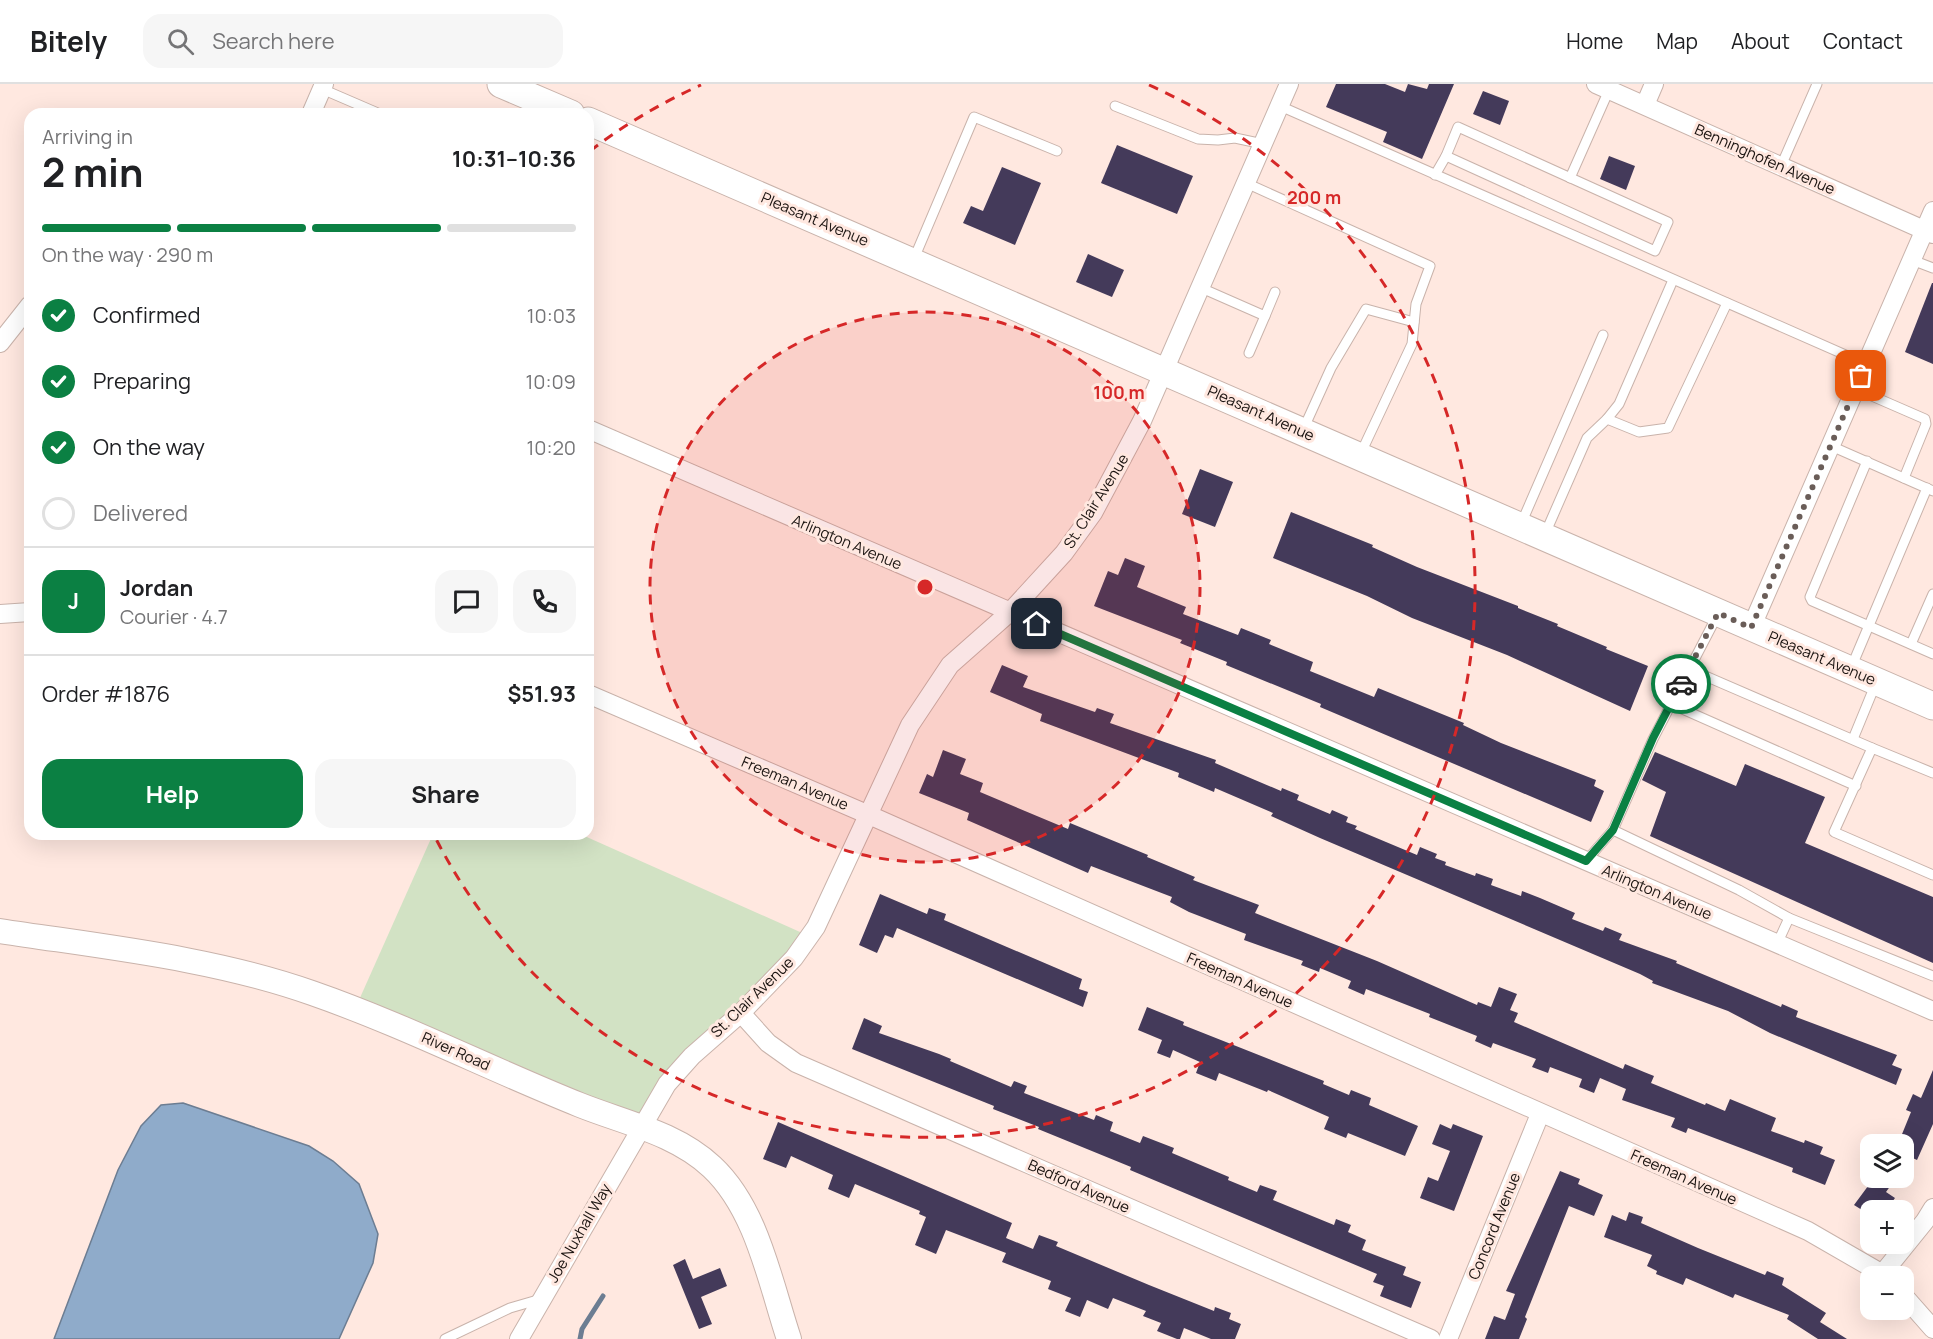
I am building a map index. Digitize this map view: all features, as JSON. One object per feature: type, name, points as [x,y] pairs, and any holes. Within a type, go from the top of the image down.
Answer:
[{"type":"main road","points":[[501,84],[557,108]]},
{"type":"main road","name":"Pleasant Avenue","points":[[594,124],[1933,706]]},
{"type":"street","name":"St. Clair Avenue","points":[[641,1127],[667,1084],[794,958],[816,927],[910,724],[950,665],[1010,612],[1064,554],[1093,513],[1128,451],[1289,84]]},
{"type":"street","points":[[1645,105],[1654,84]]},
{"type":"street","points":[[314,108],[323,87]]},
{"type":"street","name":"Benninghofen Avenue","points":[[1602,87],[1929,232]]},
{"type":"street","points":[[1751,628],[1912,260],[1929,232],[1933,211]]},
{"type":"street","points":[[0,343],[24,313]]},
{"type":"street","name":"Arlington Avenue","points":[[594,432],[1933,1011]]},
{"type":"street","points":[[0,614],[24,612]]},
{"type":"street","name":"Freeman Avenue","points":[[594,697],[869,815],[1808,1231],[1868,1266]]},
{"type":"street","name":"River Road","points":[[0,931],[142,953],[268,979],[312,993],[407,1030],[580,1105],[683,1144],[712,1167],[734,1192],[752,1229],[789,1339]]},
{"type":"street","name":"Bedford Avenue","points":[[741,1013],[768,1043],[796,1063],[1431,1339]]},
{"type":"street","name":"Concord Avenue","points":[[1448,1339],[1540,1114]]},
{"type":"street","name":"Joe Nuxhall Way","points":[[519,1339],[641,1127]]},
{"type":"street","points":[[1891,1266],[1933,1208]]},
{"type":"street","points":[[1914,1307],[1933,1329]]},
{"type":"lane","points":[[1781,166],[1817,84]]},
{"type":"lane","points":[[323,87],[367,108]]},
{"type":"lane","points":[[1570,178],[1602,87]]},
{"type":"lane","points":[[1115,106],[1198,139],[1235,138],[1263,144]]},
{"type":"lane","points":[[1280,106],[1866,364]]},
{"type":"lane","points":[[913,261],[974,117],[1057,151]]},
{"type":"lane","points":[[1435,175],[1458,127],[1668,222],[1655,251],[1446,156]]},
{"type":"lane","points":[[1246,183],[1430,266],[1416,304],[1412,344],[1359,456]]},
{"type":"lane","points":[[1912,260],[1933,268]]},
{"type":"lane","points":[[1532,532],[1587,438],[1619,404],[1673,280]]},
{"type":"lane","points":[[1199,287],[1265,316]]},
{"type":"lane","points":[[1249,353],[1275,292]]},
{"type":"lane","points":[[1607,419],[1639,432],[1668,428],[1727,303]]},
{"type":"lane","points":[[1302,431],[1331,368],[1366,309],[1414,322]]},
{"type":"lane","points":[[1532,532],[1603,334]]},
{"type":"lane","points":[[1856,389],[1925,418],[1926,424],[1904,478]]},
{"type":"lane","points":[[1831,446],[1930,490],[1850,670]]},
{"type":"lane","points":[[1868,461],[1810,597],[1812,601],[1933,654]]},
{"type":"lane","points":[[1911,644],[1933,594]]},
{"type":"lane","points":[[1586,861],[1613,830],[1671,704],[1718,613]]},
{"type":"lane","points":[[1689,669],[1933,773]]},
{"type":"lane","points":[[1853,739],[1876,682]]},
{"type":"lane","points":[[1671,704],[1856,786]]},
{"type":"lane","points":[[1872,748],[1834,832],[1933,875]]},
{"type":"lane","points":[[1613,830],[1739,890],[1789,918],[1933,976]]},
{"type":"lane","points":[[1777,944],[1789,918]]},
{"type":"lane","points":[[445,1339],[510,1308],[541,1299]]},
{"type":"green space","points":[[430,840],[593,840],[809,936],[641,1127],[355,1009]]},
{"type":"water","points":[[183,1103],[309,1146],[333,1161],[359,1184],[378,1234],[373,1263],[339,1339],[54,1339],[118,1170],[141,1126],[161,1105]]},
{"type":"building","points":[[1336,84],[1385,84],[1405,92],[1408,84],[1427,89],[1429,84],[1454,84],[1422,159],[1383,142],[1387,132],[1326,107]]},
{"type":"building","points":[[1483,91],[1509,101],[1500,125],[1473,114]]},
{"type":"building","points":[[1117,145],[1193,176],[1177,214],[1101,183]]},
{"type":"building","points":[[1609,156],[1635,166],[1626,190],[1600,179]]},
{"type":"building","points":[[1002,167],[1041,183],[1015,245],[963,223],[971,206],[983,211]]},
{"type":"building","points":[[1088,254],[1124,270],[1112,297],[1076,282]]},
{"type":"building","points":[[1933,283],[1933,364],[1905,352]]},
{"type":"building","points":[[1200,469],[1233,482],[1215,527],[1182,514]]},
{"type":"building","points":[[1291,512],[1373,545],[1372,547],[1417,567],[1518,606],[1518,608],[1558,624],[1557,626],[1607,647],[1606,649],[1648,666],[1630,711],[1507,655],[1412,618],[1367,596],[1273,558]]},
{"type":"building","points":[[1125,558],[1145,566],[1137,587],[1186,607],[1183,614],[1238,635],[1241,628],[1271,640],[1269,644],[1313,662],[1310,671],[1374,697],[1378,688],[1464,723],[1463,725],[1501,743],[1596,780],[1594,786],[1604,791],[1591,822],[1320,707],[1321,704],[1226,665],[1227,662],[1180,643],[1182,640],[1094,606],[1108,571],[1118,575]]},
{"type":"building","points":[[1002,665],[1028,676],[1023,687],[1095,712],[1097,708],[1114,714],[1110,723],[1216,760],[1215,763],[1281,791],[1282,788],[1299,795],[1297,800],[1330,814],[1332,810],[1348,817],[1346,822],[1357,826],[1355,829],[1417,855],[1420,847],[1437,854],[1435,858],[1446,862],[1445,865],[1475,876],[1476,873],[1493,879],[1491,885],[1521,896],[1522,891],[1540,898],[1575,913],[1572,919],[1603,931],[1605,927],[1622,934],[1619,940],[1677,961],[1676,963],[1781,1007],[1782,1004],[1798,1011],[1796,1017],[1897,1055],[1892,1065],[1902,1069],[1896,1085],[1770,1033],[1728,1011],[1652,983],[1653,981],[1640,974],[1320,838],[1271,816],[1273,813],[1215,788],[1214,792],[1178,777],[1179,773],[1040,721],[1042,714],[990,692]]},
{"type":"building","points":[[943,750],[966,759],[960,774],[983,783],[980,792],[1068,829],[1070,823],[1148,855],[1147,857],[1195,877],[1193,880],[1259,905],[1255,913],[1377,961],[1477,1005],[1478,1002],[1491,1007],[1499,987],[1517,994],[1510,1010],[1518,1013],[1514,1022],[1623,1069],[1625,1064],[1654,1076],[1651,1083],[1705,1105],[1706,1103],[1725,1111],[1730,1099],[1776,1118],[1771,1131],[1823,1147],[1820,1154],[1835,1160],[1825,1185],[1792,1172],[1793,1168],[1688,1128],[1686,1133],[1671,1127],[1675,1118],[1622,1100],[1626,1089],[1600,1078],[1594,1093],[1579,1087],[1582,1079],[1550,1067],[1548,1073],[1532,1067],[1536,1059],[1493,1043],[1491,1048],[1475,1041],[1477,1036],[1429,1017],[1430,1014],[1366,989],[1364,995],[1348,988],[1351,981],[1320,968],[1319,972],[1301,965],[1303,961],[1244,940],[1246,934],[1189,912],[1170,902],[1172,897],[1091,866],[1088,873],[967,820],[969,813],[919,793],[927,774],[933,777]]},
{"type":"building","points":[[1655,752],[1736,786],[1745,764],[1825,797],[1805,843],[1933,897],[1933,963],[1650,836],[1666,792],[1642,780]]},
{"type":"building","points":[[880,894],[927,914],[929,908],[946,914],[944,920],[1082,979],[1079,989],[1088,992],[1083,1007],[897,928],[893,938],[885,935],[877,953],[859,945]]},
{"type":"building","points":[[1147,1007],[1184,1022],[1183,1025],[1324,1081],[1323,1084],[1349,1095],[1351,1090],[1371,1098],[1369,1105],[1418,1126],[1405,1156],[1348,1133],[1346,1138],[1324,1129],[1329,1117],[1268,1090],[1267,1092],[1219,1073],[1216,1081],[1196,1073],[1200,1062],[1173,1050],[1170,1058],[1157,1053],[1162,1040],[1138,1030]]},
{"type":"building","points":[[864,1018],[882,1026],[879,1033],[939,1054],[1011,1087],[1014,1081],[1027,1086],[1024,1093],[1094,1120],[1096,1115],[1113,1122],[1110,1131],[1140,1143],[1143,1136],[1174,1148],[1172,1153],[1229,1177],[1228,1180],[1257,1192],[1260,1185],[1277,1191],[1273,1200],[1334,1225],[1336,1219],[1351,1225],[1348,1232],[1366,1240],[1362,1250],[1406,1267],[1403,1275],[1421,1282],[1411,1308],[1380,1296],[1384,1286],[1373,1282],[1377,1274],[1130,1170],[1131,1167],[993,1109],[994,1106],[852,1049]]},
{"type":"building","points":[[1933,1070],[1933,1124],[1917,1160],[1914,1159],[1914,1134],[1902,1134],[1911,1112],[1906,1110],[1913,1094],[1921,1098]]},
{"type":"building","points":[[778,1122],[1012,1223],[1006,1238],[1033,1249],[1039,1235],[1058,1242],[1056,1246],[1149,1285],[1214,1311],[1215,1307],[1231,1313],[1229,1319],[1241,1324],[1235,1339],[1211,1339],[1184,1328],[1180,1339],[1177,1339],[1157,1331],[1161,1323],[1143,1316],[1146,1311],[1113,1298],[1108,1309],[1087,1300],[1080,1317],[1065,1311],[1071,1298],[1048,1289],[1051,1281],[1002,1262],[1006,1253],[946,1230],[936,1254],[915,1245],[926,1217],[919,1214],[920,1211],[855,1184],[849,1198],[828,1189],[833,1175],[791,1156],[786,1168],[763,1159]]},
{"type":"building","points":[[1440,1124],[1451,1129],[1453,1124],[1483,1136],[1454,1211],[1420,1198],[1428,1177],[1438,1181],[1450,1151],[1432,1144]]},
{"type":"building","points":[[1560,1171],[1580,1179],[1578,1184],[1603,1195],[1594,1216],[1569,1206],[1525,1317],[1527,1319],[1519,1339],[1485,1339],[1494,1316],[1505,1320],[1515,1294],[1506,1291]]},
{"type":"building","points":[[1867,1188],[1889,1188],[1886,1192],[1895,1198],[1894,1200],[1860,1200],[1860,1209],[1854,1205]]},
{"type":"building","points":[[1629,1212],[1643,1217],[1641,1223],[1698,1248],[1765,1275],[1767,1271],[1784,1278],[1782,1285],[1826,1313],[1820,1322],[1847,1339],[1818,1339],[1787,1319],[1789,1315],[1735,1294],[1733,1298],[1686,1278],[1683,1285],[1656,1274],[1657,1271],[1647,1266],[1652,1255],[1604,1237],[1612,1215],[1626,1221]]},
{"type":"building","points":[[685,1259],[693,1279],[720,1268],[727,1286],[701,1297],[712,1324],[699,1329],[673,1265]]},
{"type":"waterway","points":[[580,1339],[582,1329],[603,1296]]},
{"type":"way so far","points":[[1681,684],[1718,613],[1751,628],[1861,376]]},
{"type":"route","points":[[1037,624],[1586,861],[1613,830],[1653,738],[1681,684]]}]
